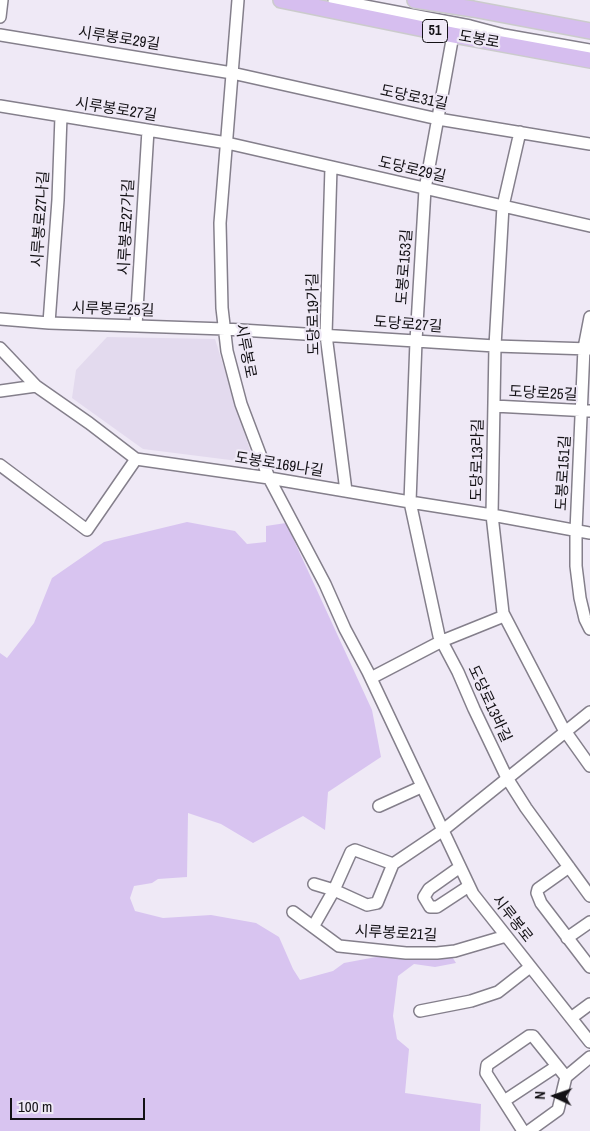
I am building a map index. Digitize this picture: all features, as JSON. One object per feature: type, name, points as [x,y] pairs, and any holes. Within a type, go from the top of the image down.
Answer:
[{"type":"main road","name":"도봉로","points":[[281,0],[452,35],[589,59]]},
{"type":"main road","name":"도봉로","points":[[415,0],[490,6],[590,31]]},
{"type":"street","points":[[0,17],[2,0]]},
{"type":"street","name":"시루봉로","points":[[238,0],[220,223],[222,308],[227,351],[241,404],[269,478],[325,584],[473,894],[590,1042]]},
{"type":"street","points":[[334,0],[470,26],[589,59]]},
{"type":"street","points":[[368,0],[590,43]]},
{"type":"street","name":"시루봉로29길","points":[[0,35],[232,73]]},
{"type":"street","name":"도봉로153길","points":[[410,502],[416,341],[425,189],[452,35]]},
{"type":"street","name":"도당로31길","points":[[232,73],[438,119],[590,144]]},
{"type":"street","name":"시루봉로27길","points":[[0,106],[227,143]]},
{"type":"street","name":"시루봉로27나길","points":[[49,323],[62,116]]},
{"type":"street","name":"시루봉로27가길","points":[[136,326],[148,130]]},
{"type":"street","name":"도당로13라길","points":[[520,132],[503,206],[495,346],[492,515],[504,616],[565,731],[590,766]]},
{"type":"street","name":"도당로29길","points":[[227,143],[590,226]]},
{"type":"street","name":"도당로19가길","points":[[330,167],[326,335],[346,490]]},
{"type":"street","name":"도봉로151길","points":[[590,317],[587,349],[586,411],[576,531],[576,566],[580,598],[590,629]]},
{"type":"street","name":"시루봉로25길","points":[[0,319],[49,323],[225,329]]},
{"type":"street","name":"도당로27길","points":[[225,329],[495,346],[587,349]]},
{"type":"street","points":[[0,348],[36,386],[89,422],[136,459],[87,530],[0,465]]},
{"type":"street","points":[[0,391],[36,386]]},
{"type":"street","name":"도당로25길","points":[[494,406],[586,411]]},
{"type":"street","name":"도봉로169나길","points":[[136,459],[346,490],[590,533]]},
{"type":"street","name":"도당로13바길","points":[[410,502],[439,636],[458,672],[507,778],[526,808],[590,896]]},
{"type":"street","points":[[370,678],[442,641],[504,616]]},
{"type":"street","points":[[314,884],[334,890],[367,905],[374,905],[377,903],[393,864],[442,831],[590,712]]},
{"type":"street","points":[[378,806],[421,786]]},
{"type":"street","points":[[313,927],[334,890],[351,852],[355,850],[393,864]]},
{"type":"street","points":[[460,867],[428,889],[424,897],[430,907],[437,908],[469,886]]},
{"type":"street","points":[[569,867],[538,889],[537,893],[541,903],[590,968]]},
{"type":"street","name":"시루봉로21길","points":[[293,912],[339,946],[406,953],[437,953],[506,936]]},
{"type":"street","points":[[567,938],[590,922]]},
{"type":"street","points":[[420,1011],[471,1001],[498,992],[530,967]]},
{"type":"street","points":[[571,1018],[590,1004]]},
{"type":"street","points":[[523,1131],[486,1073],[487,1065],[529,1036],[534,1036],[566,1077]]},
{"type":"street","points":[[529,1131],[558,1110],[566,1077],[590,1057]]},
{"type":"street","points":[[504,1102],[557,1066]]},
{"type":"shaded area","points":[[107,337],[215,339],[254,463],[143,449],[72,398],[76,370]]},
{"type":"shaded area","points":[[187,522],[235,531],[247,544],[266,542],[266,526],[286,523],[372,710],[381,757],[328,792],[325,830],[303,816],[253,843],[221,824],[188,813],[187,877],[158,879],[152,883],[134,886],[130,898],[135,911],[163,918],[211,915],[256,923],[279,937],[300,980],[333,971],[344,963],[376,957],[451,955],[456,963],[435,967],[414,964],[398,976],[393,1016],[397,1039],[409,1049],[405,1093],[481,1104],[480,1131],[0,1131],[0,653],[7,658],[34,623],[52,578],[104,542]]}]
